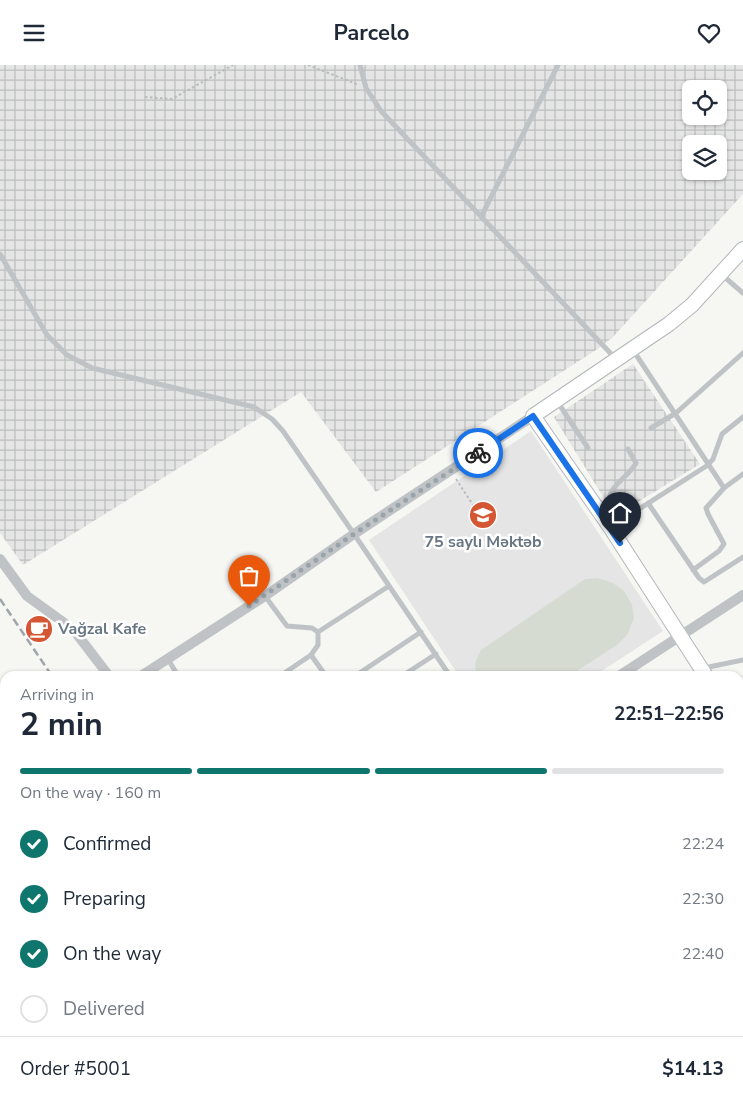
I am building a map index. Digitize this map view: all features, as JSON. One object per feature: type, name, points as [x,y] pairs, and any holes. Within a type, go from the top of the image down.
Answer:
[{"type":"street","points":[[149,671],[266,596],[354,534],[633,350],[692,305],[743,249]]},
{"type":"street","points":[[533,416],[610,527],[703,671]]},
{"type":"street","points":[[0,559],[27,596],[76,633],[105,671]]},
{"type":"street","points":[[627,671],[743,595]]},
{"type":"lane","points":[[360,65],[366,88],[381,111],[617,360]]},
{"type":"lane","points":[[481,217],[558,65]]},
{"type":"lane","points":[[0,254],[47,335],[67,355],[92,368],[254,407],[272,419],[283,431],[447,671]]},
{"type":"lane","points":[[721,274],[743,293]]},
{"type":"lane","points":[[633,350],[724,488]]},
{"type":"lane","points":[[651,428],[676,413],[743,353]]},
{"type":"lane","points":[[556,400],[588,448]]},
{"type":"lane","points":[[610,527],[708,465],[714,459],[722,435],[743,417]]},
{"type":"lane","points":[[622,519],[610,499],[611,491],[634,469],[636,463],[628,449]]},
{"type":"lane","points":[[694,570],[719,551],[724,544],[706,507],[724,488],[743,474]]},
{"type":"lane","points":[[648,503],[704,582],[743,557]]},
{"type":"lane","points":[[318,632],[389,585]]},
{"type":"lane","points":[[266,596],[287,627],[312,628],[318,632]]},
{"type":"lane","points":[[287,671],[310,655],[318,645],[318,632]]},
{"type":"lane","points":[[362,671],[421,632]]},
{"type":"lane","points":[[410,671],[436,654]]},
{"type":"lane","points":[[310,655],[322,671]]},
{"type":"lane","points":[[168,659],[175,671]]},
{"type":"lane","points":[[707,671],[743,660]]},
{"type":"path","points":[[144,97],[172,99],[233,65]]},
{"type":"path","points":[[308,65],[366,88]]},
{"type":"path","points":[[451,471],[477,511]]},
{"type":"shaded area","points":[[0,65],[743,65],[743,194],[612,338],[596,350],[376,492],[301,392],[23,565],[0,533]]},
{"type":"shaded area","points":[[633,364],[700,464],[615,516],[554,417]]},
{"type":"shaded area","points":[[531,431],[663,631],[602,671],[456,671],[369,540]]},
{"type":"shaded area","points":[[598,578],[613,583],[624,591],[632,605],[634,618],[627,635],[617,645],[577,671],[476,671],[475,663],[481,650],[585,579]]},
{"type":"railway","points":[[0,599],[49,671]]},
{"type":"way so far","points":[[249,606],[354,534],[478,453]]},
{"type":"place","name":"75 saylı Məktəb","points":[[483,515]]},
{"type":"place","name":"Vağzal Kafe","points":[[39,629]]},
{"type":"route","points":[[478,453],[533,416],[620,543]]}]
